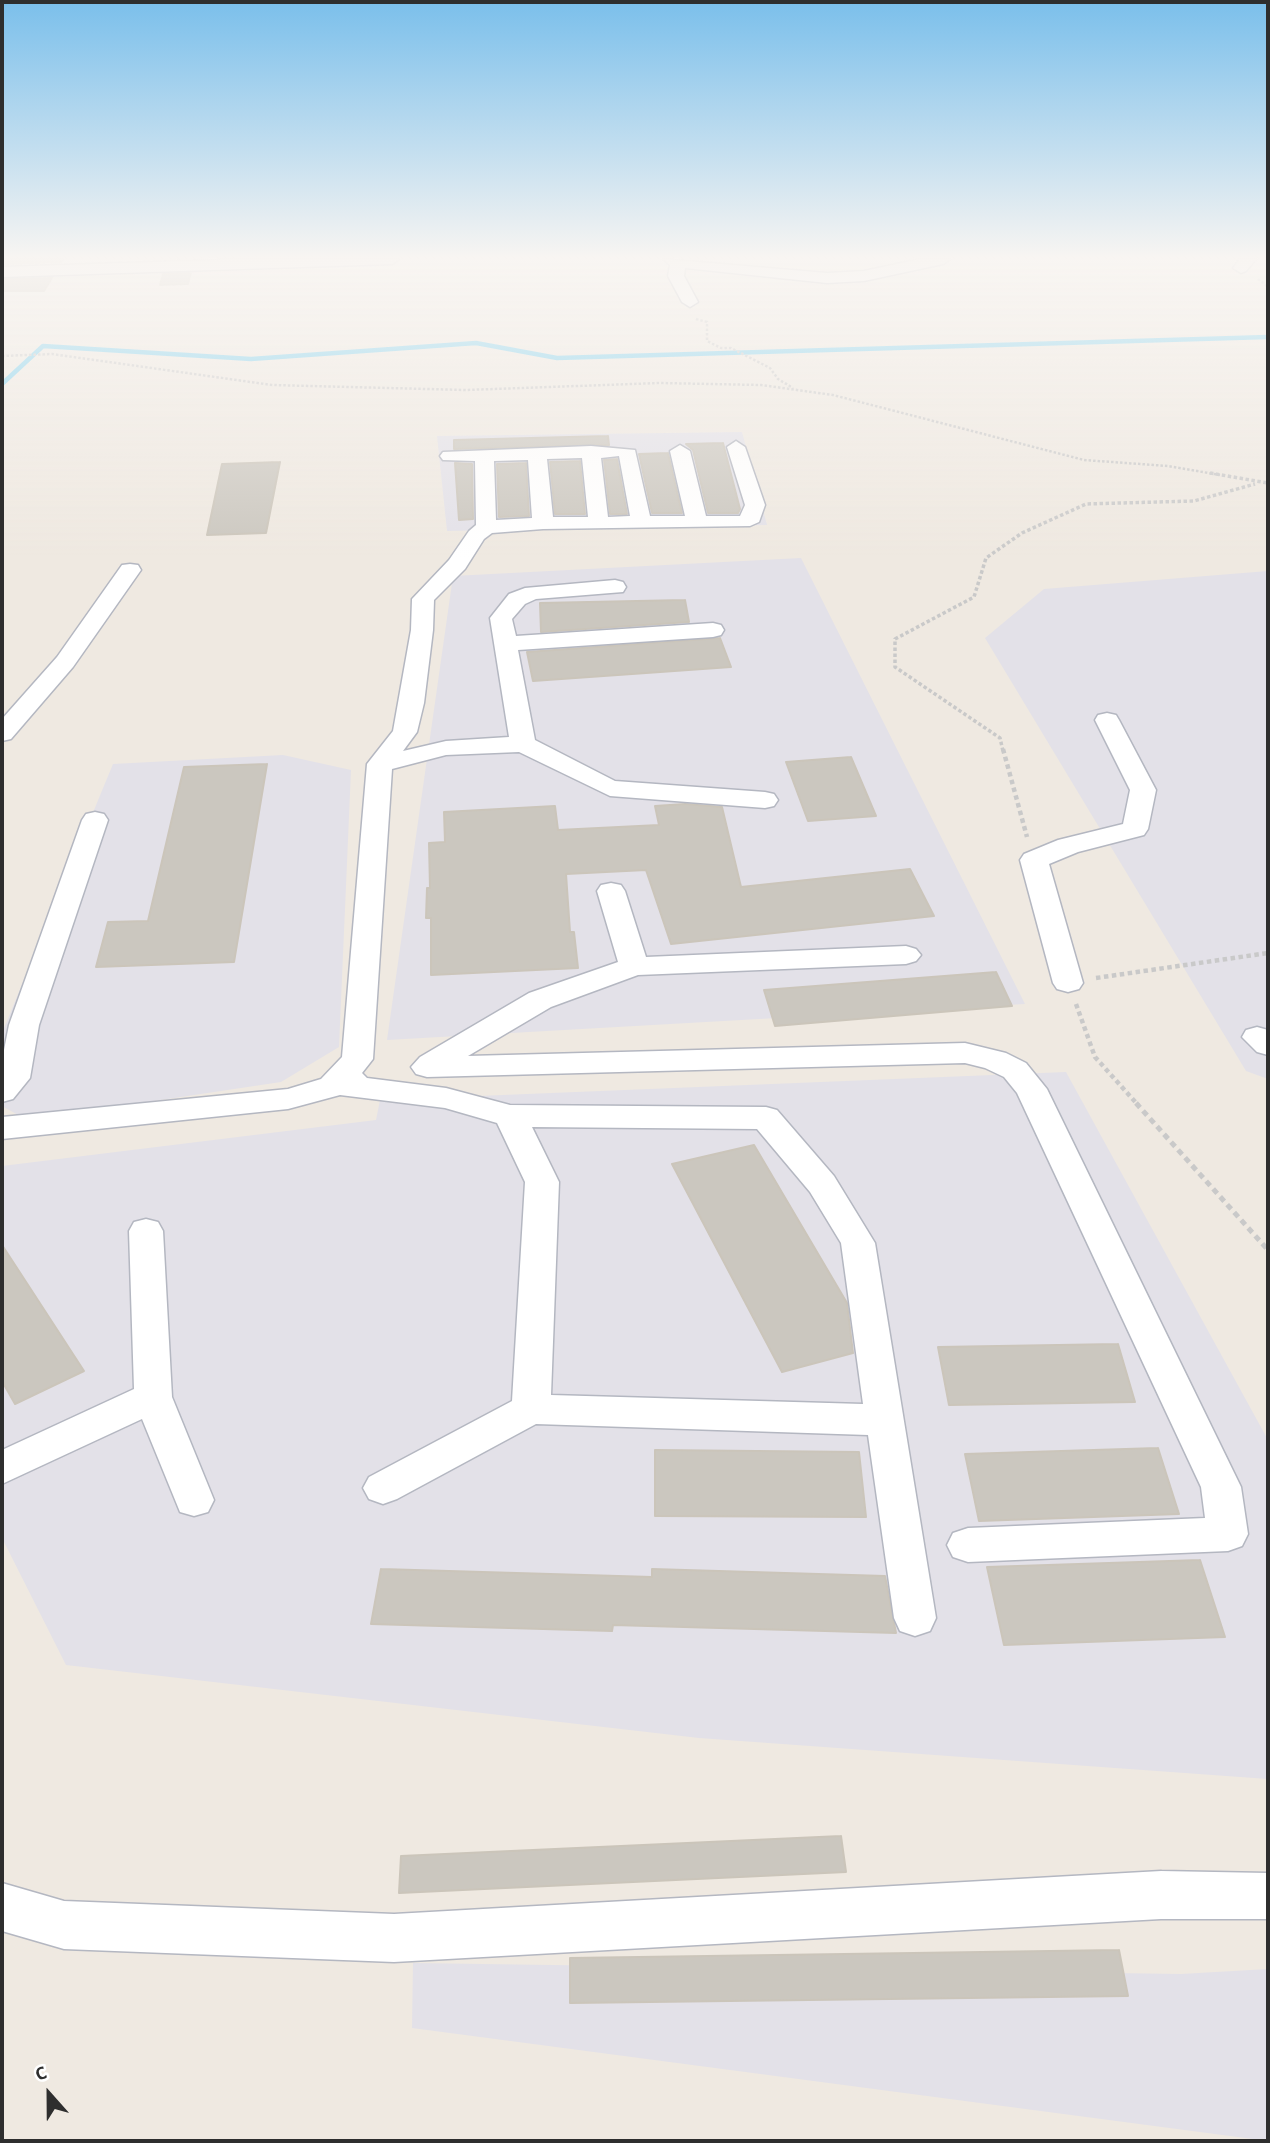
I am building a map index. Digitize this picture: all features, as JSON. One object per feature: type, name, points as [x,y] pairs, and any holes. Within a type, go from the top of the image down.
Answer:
[{"type":"street","points":[[334,1084],[357,1059],[380,764],[405,732],[420,642],[423,599],[457,564],[476,535],[486,527],[543,523],[743,522],[752,517],[755,505],[736,447]]},
{"type":"street","points":[[680,451],[697,523]]},
{"type":"street","points":[[591,452],[599,523]]},
{"type":"street","points":[[450,456],[620,453],[640,523]]},
{"type":"street","points":[[537,454],[543,523]]},
{"type":"street","points":[[484,455],[486,527]]},
{"type":"street","points":[[2,734],[65,662],[130,570]]},
{"type":"street","points":[[523,744],[501,618],[523,596],[551,590],[615,587]]},
{"type":"street","points":[[504,644],[713,630]]},
{"type":"street","points":[[1068,982],[1034,860],[1068,846],[1135,829],[1143,790],[1107,720]]},
{"type":"street","points":[[380,764],[446,748],[523,744],[610,788],[765,800]]},
{"type":"street","points":[[2,1091],[14,1077],[24,1025],[95,820]]},
{"type":"street","points":[[611,891],[634,967]]},
{"type":"street","points":[[427,1067],[540,1000],[634,967],[906,955]]},
{"type":"street","points":[[2,1128],[288,1099],[334,1084],[427,1067],[965,1053],[995,1060],[1015,1070],[1031,1088],[1221,1487],[1228,1534],[968,1545]]},
{"type":"street","points":[[334,1084],[446,1098],[510,1116],[766,1118],[822,1184],[858,1243],[915,1618]]},
{"type":"street","points":[[510,1116],[542,1182],[531,1409]]},
{"type":"street","points":[[146,1231],[153,1397],[194,1500]]},
{"type":"street","points":[[2,1468],[153,1397]]},
{"type":"street","points":[[383,1488],[531,1409],[885,1420]]},
{"type":"street","points":[[2,1907],[64,1925],[394,1938],[1161,1895],[1268,1896]]},
{"type":"path","points":[[88,359],[272,385],[466,390],[660,383],[761,385],[833,395],[1084,460],[1168,466],[1268,483]]},
{"type":"path","points":[[752,359],[770,368],[778,379],[797,390]]},
{"type":"path","points":[[1034,860],[1000,738],[895,667],[895,639],[974,597],[986,558],[1022,533],[1086,504],[1194,501],[1260,483]]},
{"type":"path","points":[[1268,953],[1068,982],[1095,1057],[1268,1250]]},
{"type":"shaded area","points":[[742,432],[767,525],[447,531],[437,436]]},
{"type":"shaded area","points":[[801,558],[1025,1004],[387,1040],[453,576]]},
{"type":"shaded area","points":[[1268,571],[1268,1079],[1246,1071],[985,638],[1044,589]]},
{"type":"shaded area","points":[[283,755],[351,770],[339,1047],[281,1082],[27,1120],[2,1106],[2,1033],[113,764]]},
{"type":"shaded area","points":[[1066,1072],[1268,1440],[1268,1779],[699,1738],[66,1665],[2,1538],[2,1166],[376,1120],[380,1100]]},
{"type":"shaded area","points":[[413,1963],[1181,1974],[1268,1969],[1268,2141],[412,2028]]},
{"type":"building","points":[[608,436],[609,445],[454,449],[454,440]]},
{"type":"building","points":[[723,443],[740,509],[738,513],[708,513],[693,450],[686,444]]},
{"type":"building","points":[[668,453],[682,513],[652,513],[639,454]]},
{"type":"building","points":[[617,459],[627,514],[610,514],[604,460]]},
{"type":"building","points":[[580,461],[585,514],[555,514],[550,462]]},
{"type":"building","points":[[280,462],[266,533],[207,535],[222,464]]},
{"type":"building","points":[[455,463],[472,464],[473,519],[459,520]]},
{"type":"building","points":[[526,463],[529,516],[499,517],[497,464]]},
{"type":"building","points":[[685,600],[689,622],[541,632],[540,603]]},
{"type":"building","points":[[720,638],[731,667],[533,681],[527,652]]},
{"type":"building","points":[[851,757],[876,816],[808,821],[786,762]]},
{"type":"building","points":[[267,764],[234,962],[96,967],[108,922],[148,921],[184,767]]},
{"type":"building","points":[[685,804],[722,807],[741,887],[910,869],[934,916],[671,944],[646,870],[566,874],[570,932],[574,932],[578,968],[431,975],[431,918],[426,918],[427,888],[430,888],[429,843],[445,842],[444,812],[555,806],[558,830],[659,825],[655,806]]},
{"type":"building","points":[[996,972],[1012,1006],[775,1026],[764,990]]},
{"type":"building","points":[[754,1145],[847,1303],[853,1353],[782,1372],[672,1164]]},
{"type":"building","points":[[2,1245],[84,1371],[15,1404],[2,1381]]},
{"type":"building","points":[[1118,1344],[1135,1402],[949,1405],[938,1347]]},
{"type":"building","points":[[1158,1448],[1179,1514],[979,1521],[965,1454]]},
{"type":"building","points":[[655,1450],[859,1452],[866,1517],[655,1516]]},
{"type":"building","points":[[1200,1560],[1225,1637],[1004,1645],[987,1567]]},
{"type":"building","points":[[381,1569],[652,1577],[652,1569],[885,1576],[896,1633],[613,1625],[612,1631],[371,1624]]},
{"type":"building","points":[[841,1836],[846,1872],[399,1893],[401,1856]]},
{"type":"building","points":[[1119,1950],[1128,1996],[570,2003],[570,1958]]},
{"type":"waterway","points":[[2,384],[29,359]]}]
